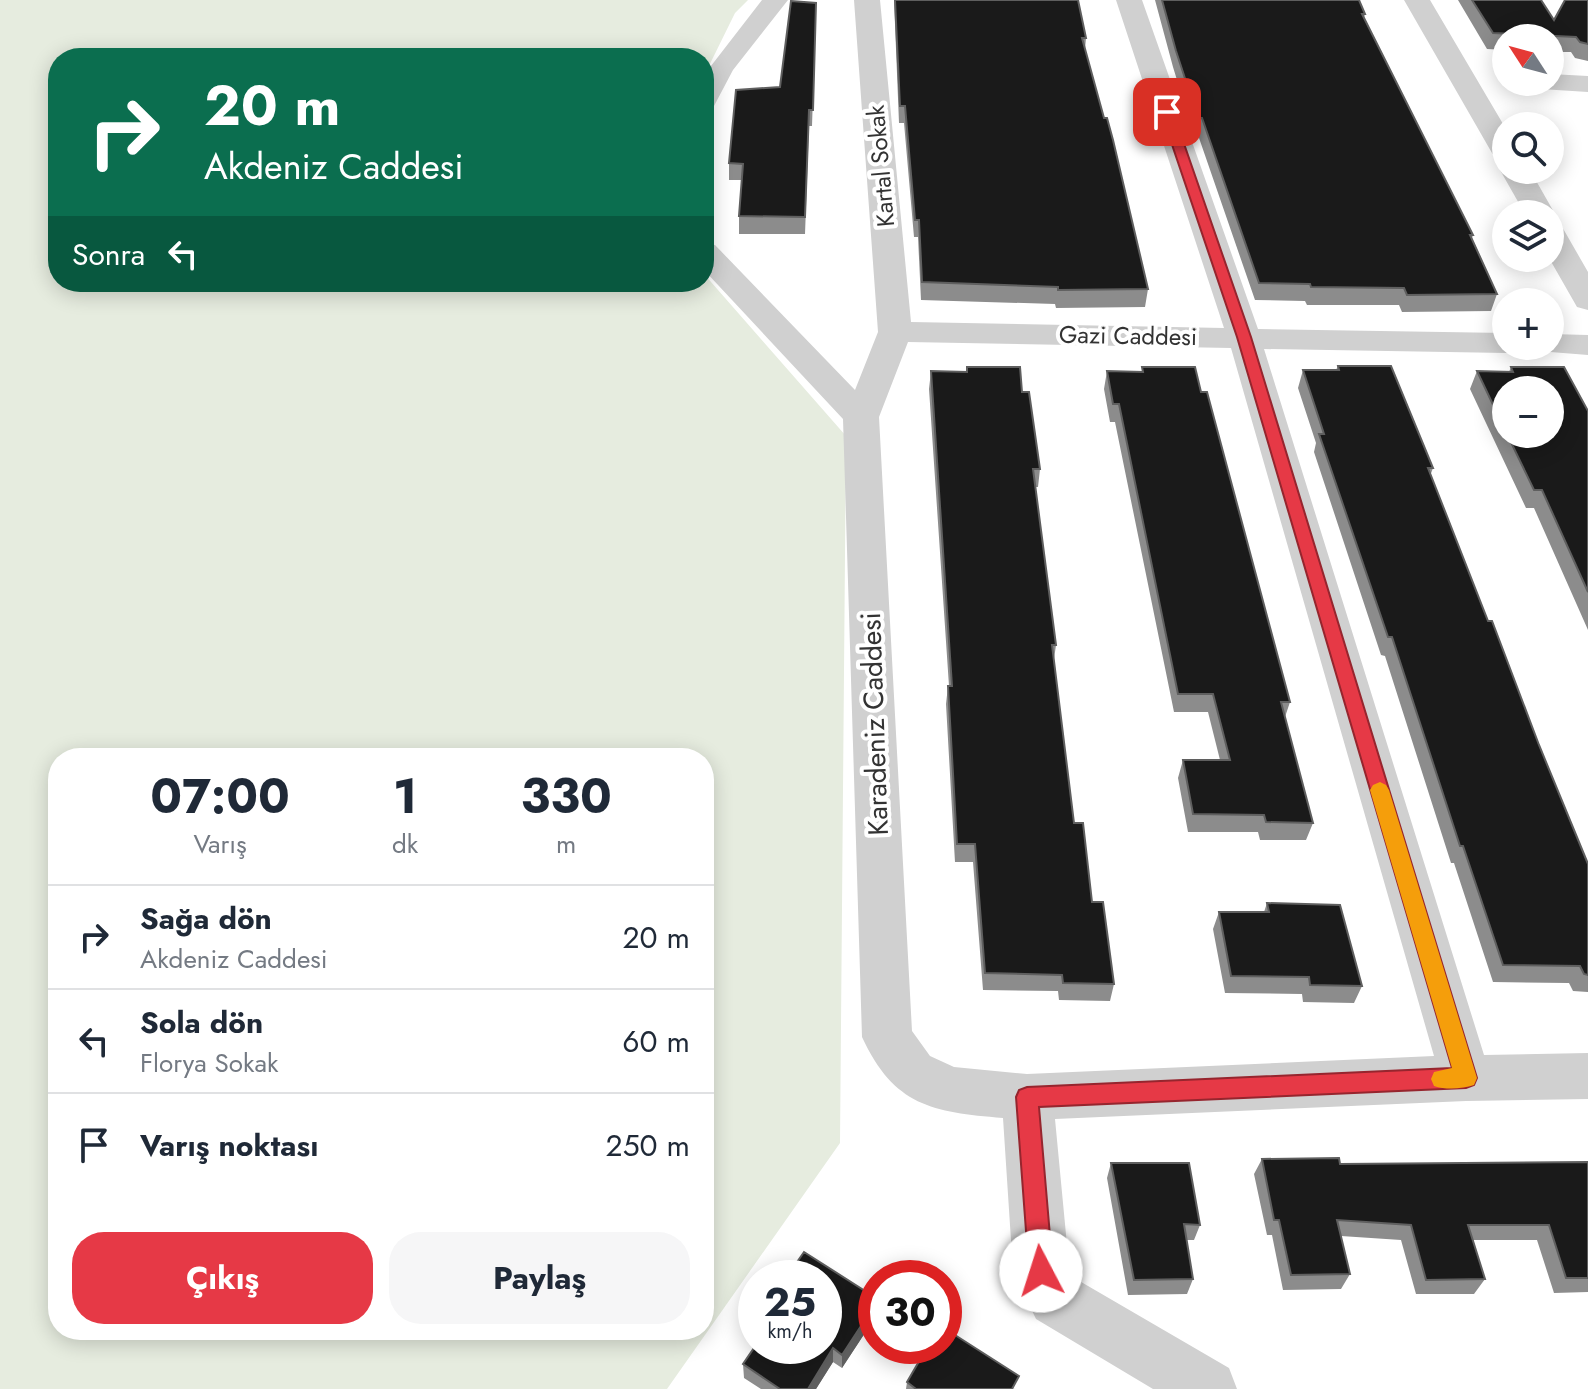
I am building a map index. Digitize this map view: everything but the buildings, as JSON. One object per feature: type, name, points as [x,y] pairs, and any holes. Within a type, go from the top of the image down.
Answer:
[{"type":"street","points":[[714,81],[775,0]]},
{"type":"street","name":"Kartal Sokak","points":[[867,0],[895,332]]},
{"type":"street","points":[[1129,0],[1244,337],[1466,1078]]},
{"type":"street","points":[[1417,0],[1492,128]]},
{"type":"street","points":[[1465,80],[1492,81]]},
{"type":"street","points":[[1564,83],[1588,84]]},
{"type":"street","points":[[1564,257],[1588,300]]},
{"type":"street","points":[[714,263],[861,417]]},
{"type":"street","name":"Gazi Caddesi","points":[[895,332],[1492,343]]},
{"type":"street","name":"Karadeniz Caddesi","points":[[895,332],[861,417],[887,1037],[912,1072],[950,1090],[1027,1097]]},
{"type":"street","points":[[1564,344],[1588,345]]},
{"type":"street","points":[[1208,1389],[1056,1299],[1041,1271],[1027,1097],[1466,1078],[1588,1076]]},
{"type":"shaded area","points":[[0,0],[748,0],[735,13],[714,56],[714,48],[48,48],[48,292],[714,292],[714,285],[846,436],[840,1143],[758,1260],[738,1260],[738,1288],[714,1322],[714,748],[48,748],[48,1340],[701,1340],[667,1389],[0,1389]]},
{"type":"slow traffic","points":[[1380,790],[1466,1078],[1442,1079]]},
{"type":"route","points":[[1041,1271],[1027,1097],[1466,1078],[1244,337],[1167,112]]}]
